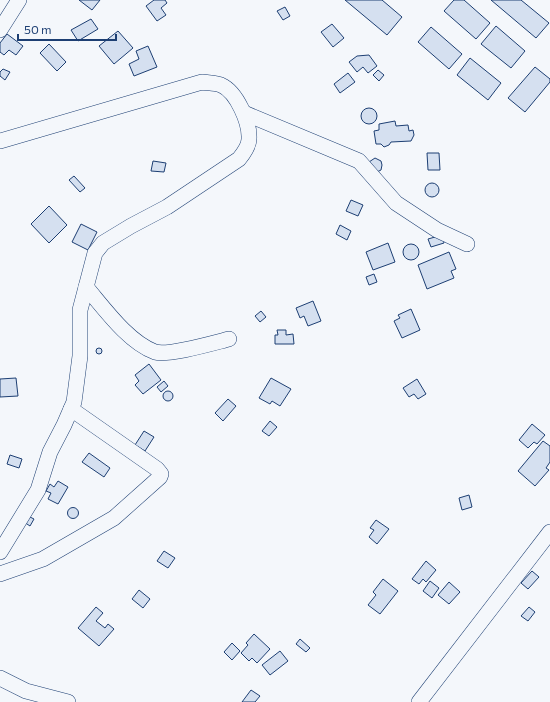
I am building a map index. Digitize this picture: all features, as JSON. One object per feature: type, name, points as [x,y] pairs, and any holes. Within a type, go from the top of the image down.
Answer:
[{"type":"street","points":[[0,30],[19,0]]},
{"type":"street","points":[[0,141],[202,82],[222,85],[232,94],[244,113],[249,140],[245,152],[239,159],[167,207],[103,243],[95,253],[80,310],[80,356],[74,402],[50,452],[38,490],[0,552]]},
{"type":"street","points":[[244,113],[272,126],[359,161],[396,203],[437,230],[466,244]]},
{"type":"street","points":[[86,287],[115,322],[139,342],[155,352],[171,352],[230,339]]},
{"type":"street","points":[[0,574],[27,563],[43,559],[114,518],[160,477],[161,474],[157,469],[71,409]]},
{"type":"street","points":[[420,702],[550,532]]},
{"type":"street","points":[[0,678],[26,691],[68,702]]},
{"type":"building","points":[[79,0],[100,0],[92,10]]},
{"type":"building","points":[[154,0],[165,0],[167,3],[161,8],[166,15],[157,21],[146,6]]},
{"type":"building","points":[[345,0],[382,0],[402,17],[387,35]]},
{"type":"building","points":[[454,0],[464,0],[490,23],[476,39],[444,11]]},
{"type":"building","points":[[491,0],[521,0],[549,23],[536,38]]},
{"type":"building","points":[[285,7],[290,16],[283,20],[277,11]]},
{"type":"building","points":[[91,19],[98,29],[78,41],[71,30]]},
{"type":"building","points":[[332,24],[344,38],[333,47],[321,32]]},
{"type":"building","points":[[496,26],[525,51],[511,68],[481,44]]},
{"type":"building","points":[[431,27],[462,54],[449,69],[418,42]]},
{"type":"building","points":[[118,31],[133,48],[114,64],[99,46]]},
{"type":"building","points":[[7,34],[23,46],[16,55],[9,50],[4,55],[0,52],[0,43]]},
{"type":"building","points":[[49,44],[66,62],[57,71],[40,53]]},
{"type":"building","points":[[148,46],[157,67],[134,76],[129,64],[139,59],[136,51]]},
{"type":"building","points":[[369,55],[377,66],[368,73],[363,67],[357,72],[349,62],[357,56]]},
{"type":"building","points":[[470,58],[501,83],[488,100],[457,75]]},
{"type":"building","points":[[535,67],[550,79],[550,82],[525,112],[508,98]]},
{"type":"building","points":[[3,69],[10,72],[5,80],[0,76],[0,72]]},
{"type":"building","points":[[378,70],[384,75],[379,81],[373,75]]},
{"type":"building","points":[[348,73],[355,82],[340,93],[334,84]]},
{"type":"building","points":[[369,108],[376,113],[377,116],[372,123],[369,124],[362,119],[361,116],[366,109]]},
{"type":"building","points":[[395,121],[396,126],[408,125],[409,131],[413,130],[414,135],[411,141],[391,142],[389,145],[384,147],[381,144],[376,144],[374,131],[379,130],[379,124]]},
{"type":"building","points":[[427,153],[439,153],[440,170],[428,170]]},
{"type":"building","points":[[375,158],[381,161],[382,165],[381,170],[377,172],[369,162]]},
{"type":"building","points":[[153,161],[166,163],[164,172],[151,171]]},
{"type":"building","points":[[74,176],[85,188],[80,192],[69,180]]},
{"type":"building","points":[[429,183],[435,183],[439,187],[439,193],[435,197],[429,197],[425,193],[425,187]]},
{"type":"building","points":[[351,200],[363,205],[358,216],[346,211]]},
{"type":"building","points":[[49,206],[67,225],[49,243],[31,224]]},
{"type":"building","points":[[81,224],[97,232],[88,250],[72,242]]},
{"type":"building","points":[[340,225],[351,231],[347,240],[336,234]]},
{"type":"building","points":[[442,235],[444,243],[431,247],[428,239]]},
{"type":"building","points":[[388,243],[395,262],[373,270],[366,252]]},
{"type":"building","points":[[408,244],[414,244],[419,249],[417,258],[414,260],[408,260],[403,255],[403,249]]},
{"type":"building","points":[[449,252],[456,269],[451,271],[454,278],[427,289],[418,265]]},
{"type":"building","points":[[374,274],[377,282],[369,285],[366,277]]},
{"type":"building","points":[[313,301],[321,321],[308,326],[304,316],[300,318],[296,308]]},
{"type":"building","points":[[411,309],[420,330],[402,338],[394,321],[400,318],[398,315]]},
{"type":"building","points":[[261,311],[266,317],[260,322],[255,316]]},
{"type":"building","points":[[277,330],[286,330],[286,335],[293,334],[294,344],[275,344],[275,335],[278,335]]},
{"type":"building","points":[[99,348],[102,351],[99,354],[96,351]]},
{"type":"building","points":[[149,364],[161,380],[143,394],[135,385],[139,381],[135,375]]},
{"type":"building","points":[[16,378],[18,396],[0,397],[0,379]]},
{"type":"building","points":[[271,378],[291,389],[280,406],[272,401],[270,404],[259,398]]},
{"type":"building","points":[[417,379],[426,394],[418,399],[414,394],[409,397],[403,388]]},
{"type":"building","points":[[164,381],[168,386],[161,392],[157,387]]},
{"type":"building","points":[[168,391],[173,396],[168,401],[163,396]]},
{"type":"building","points":[[228,399],[236,406],[223,421],[215,413]]},
{"type":"building","points":[[270,421],[277,427],[269,436],[262,431]]},
{"type":"building","points":[[532,424],[545,435],[537,444],[534,442],[528,448],[519,440]]},
{"type":"building","points":[[144,431],[154,437],[145,451],[135,445]]},
{"type":"building","points":[[543,441],[550,446],[550,462],[546,468],[549,470],[535,486],[518,471]]},
{"type":"building","points":[[89,453],[110,468],[104,477],[82,462]]},
{"type":"building","points":[[10,455],[22,459],[19,468],[7,464]]},
{"type":"building","points":[[58,481],[68,487],[58,504],[48,499],[51,493],[46,491],[50,484],[54,487]]},
{"type":"building","points":[[469,495],[472,507],[462,510],[459,498]]},
{"type":"building","points":[[73,507],[77,509],[79,513],[77,517],[73,519],[69,517],[67,513],[69,509]]},
{"type":"building","points":[[28,516],[34,519],[30,526],[24,522]]},
{"type":"building","points":[[376,520],[389,529],[377,544],[369,537],[374,530],[370,528]]},
{"type":"building","points":[[164,551],[175,558],[168,568],[157,561]]},
{"type":"building","points":[[426,561],[436,570],[426,582],[423,579],[419,584],[412,579]]},
{"type":"building","points":[[532,571],[539,577],[528,589],[521,583]]},
{"type":"building","points":[[383,579],[398,591],[380,614],[368,605],[376,595],[373,592]]},
{"type":"building","points":[[430,581],[439,588],[432,598],[423,591]]},
{"type":"building","points":[[449,582],[460,592],[449,604],[438,595]]},
{"type":"building","points":[[139,590],[150,599],[143,608],[132,599]]},
{"type":"building","points":[[96,607],[103,613],[96,621],[105,628],[108,624],[114,629],[99,646],[78,628]]},
{"type":"building","points":[[529,607],[535,612],[528,621],[521,616]]},
{"type":"building","points":[[254,634],[270,649],[257,663],[252,658],[249,661],[241,653],[248,645],[246,643]]},
{"type":"building","points":[[300,639],[310,648],[306,652],[296,644]]},
{"type":"building","points":[[232,643],[240,651],[232,660],[224,652]]},
{"type":"building","points":[[280,651],[288,661],[270,675],[262,665]]},
{"type":"building","points":[[251,690],[260,696],[255,702],[242,702]]}]
